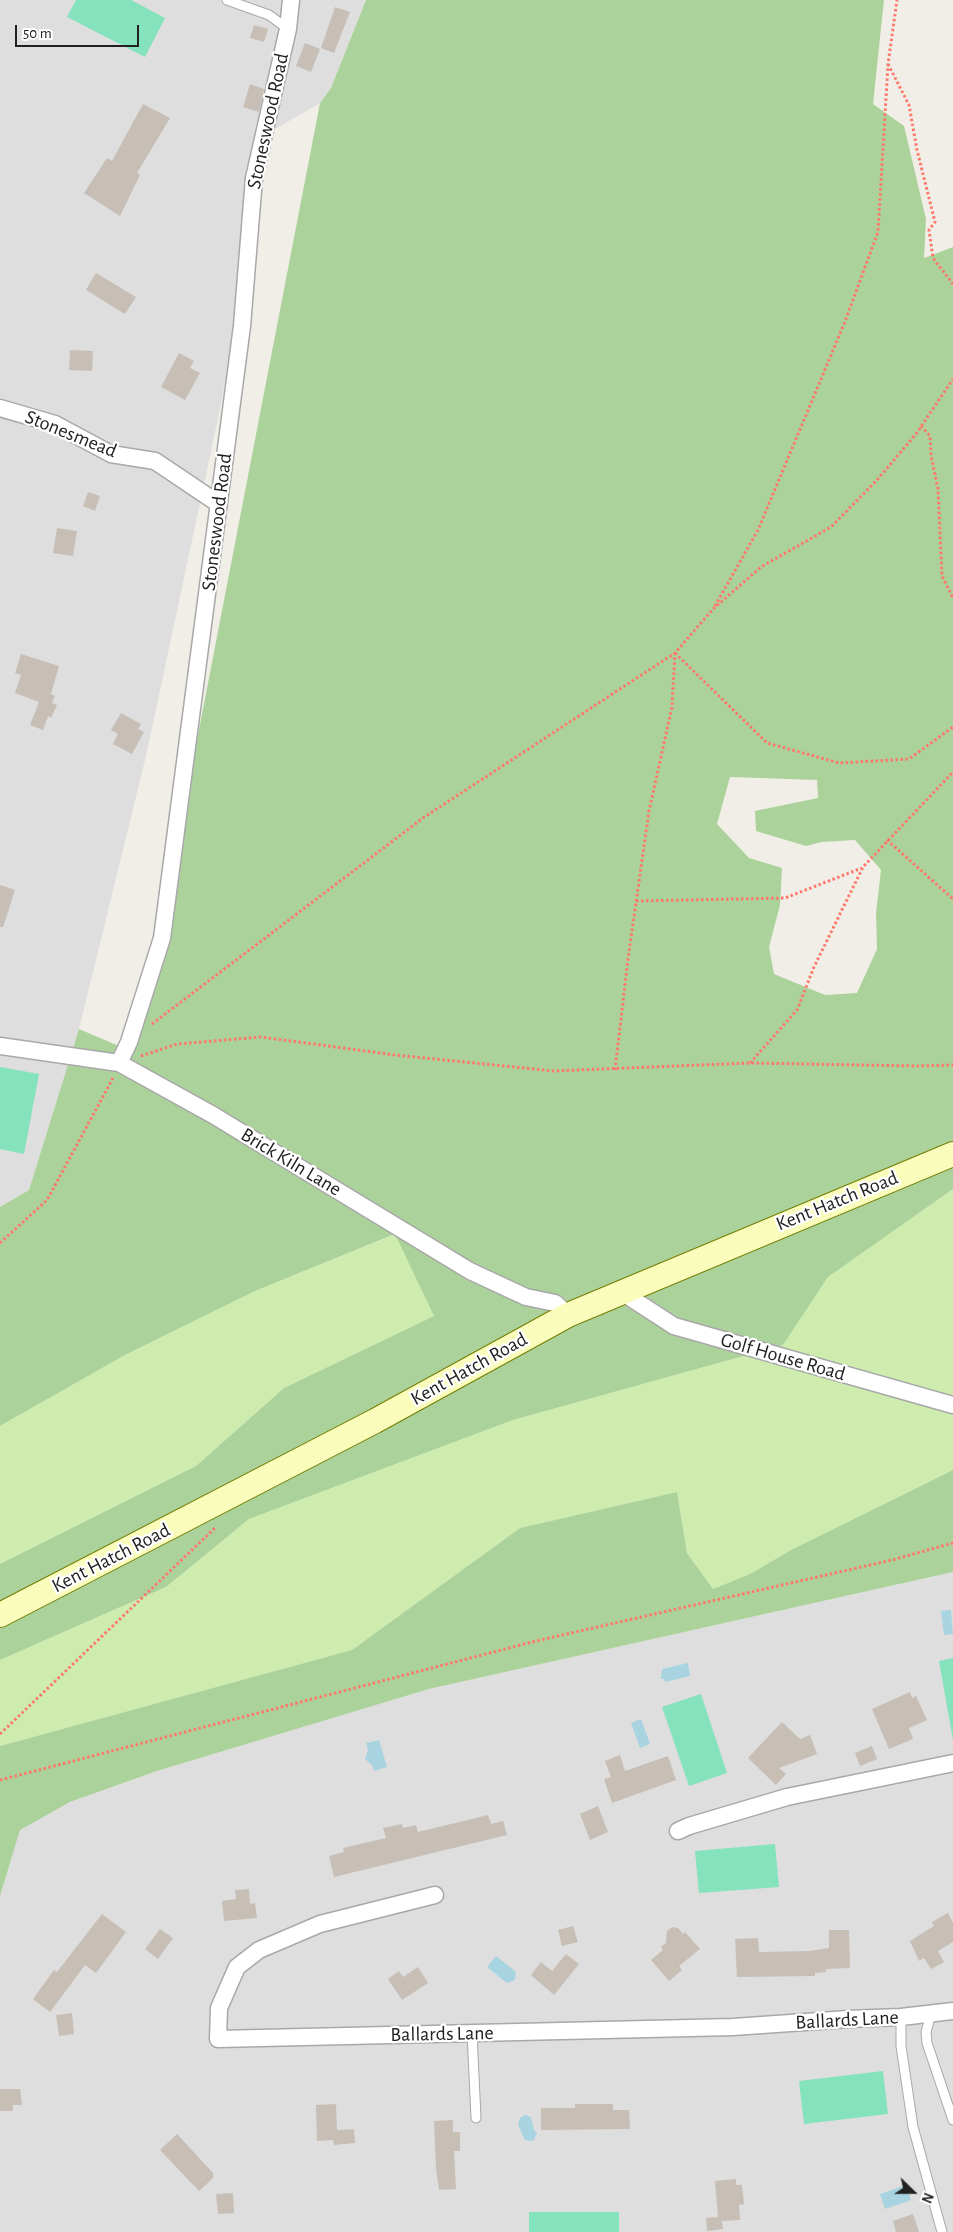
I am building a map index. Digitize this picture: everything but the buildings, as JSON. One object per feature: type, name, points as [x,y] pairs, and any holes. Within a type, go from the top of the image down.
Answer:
[{"type":"main road","name":"Kent Hatch Road","points":[[0,1615],[375,1421],[568,1314],[953,1154]]},
{"type":"street","name":"Stoneswood Road","points":[[119,1063],[129,1042],[162,938],[242,326],[254,178],[288,29],[291,0]]},
{"type":"street","name":"Stonesmead","points":[[0,408],[55,424],[111,454],[155,461],[219,504]]},
{"type":"street","name":"Brick Kiln Lane","points":[[0,1046],[119,1063],[213,1115],[470,1271],[526,1297],[555,1303],[568,1314]]},
{"type":"street","name":"Golf House Road","points":[[620,1291],[674,1326],[953,1405]]},
{"type":"street","points":[[678,1831],[787,1797],[953,1763]]},
{"type":"street","name":"Ballards Lane","points":[[435,1895],[320,1924],[259,1950],[237,1966],[219,2008],[218,2038],[724,2028],[901,2017],[953,2011]]},
{"type":"lane","points":[[227,0],[270,15],[288,29]]},
{"type":"lane","points":[[931,2014],[926,2032],[926,2043],[953,2120]]},
{"type":"lane","points":[[901,2017],[901,2046],[913,2127],[942,2232]]},
{"type":"lane","points":[[472,2033],[476,2118]]},
{"type":"path","points":[[713,609],[758,530],[844,324],[878,232],[888,64],[897,0]]},
{"type":"path","points":[[888,64],[909,105],[917,150],[935,222],[929,230],[933,258],[953,284]]},
{"type":"path","points":[[129,1042],[423,818],[675,653],[713,609],[761,567],[831,527],[877,480],[921,426],[953,379]]},
{"type":"path","points":[[921,426],[930,436],[931,455],[938,489],[942,576],[953,598]]},
{"type":"path","points":[[675,653],[766,743],[839,763],[909,759],[953,727]]},
{"type":"path","points":[[615,1070],[649,811],[672,707],[675,653]]},
{"type":"path","points":[[750,1063],[797,1010],[814,967],[864,867],[887,840],[953,772]]},
{"type":"path","points":[[887,840],[953,900]]},
{"type":"path","points":[[636,901],[785,898],[864,867]]},
{"type":"path","points":[[0,1243],[47,1200],[109,1089],[119,1063],[177,1044],[261,1037],[395,1055],[553,1071],[615,1070],[750,1063],[953,1065]]},
{"type":"path","points":[[0,1734],[221,1523]]},
{"type":"path","points":[[0,1780],[536,1641],[892,1560],[953,1543]]},
{"type":"shaded area","points":[[0,0],[366,0],[331,88],[320,103],[270,132],[220,409],[146,756],[79,1029],[29,1190],[0,1207]]},
{"type":"shaded area","points":[[953,1572],[953,2232],[0,2232],[0,1896],[19,1830],[70,1802],[157,1771],[429,1689]]},
{"type":"green space","points":[[76,0],[131,0],[165,18],[145,57],[67,17]]},
{"type":"green space","points":[[366,0],[884,0],[873,104],[904,126],[926,219],[924,258],[953,247],[953,1189],[828,1277],[783,1345],[513,1420],[249,1519],[166,1587],[0,1660],[0,1564],[196,1466],[284,1388],[434,1316],[395,1234],[255,1291],[125,1355],[0,1426],[0,1207],[29,1190],[79,1029],[133,1052],[192,766],[320,103],[331,88]],"holes":[[[730,777],[817,780],[818,798],[755,811],[756,831],[806,846],[822,842],[855,840],[881,870],[876,913],[877,949],[857,993],[825,995],[774,974],[769,947],[780,905],[782,868],[749,858],[717,824]]]},
{"type":"green space","points":[[0,1067],[39,1074],[24,1154],[0,1149]]},
{"type":"green space","points":[[953,1189],[953,1470],[791,1550],[750,1574],[713,1589],[687,1553],[677,1492],[520,1528],[352,1650],[0,1746],[0,1660],[166,1587],[249,1519],[513,1420],[783,1345],[828,1277]]},
{"type":"green space","points":[[396,1234],[434,1316],[284,1388],[196,1466],[0,1564],[0,1426],[125,1355],[255,1291]]},
{"type":"green space","points":[[953,1470],[953,1572],[429,1689],[157,1771],[70,1802],[20,1830],[0,1896],[0,1746],[352,1650],[520,1528],[677,1492],[687,1553],[713,1589],[750,1574],[791,1550]]},
{"type":"green space","points":[[953,1658],[953,1740],[939,1661]]},
{"type":"green space","points":[[701,1694],[727,1773],[689,1786],[662,1707]]},
{"type":"green space","points":[[775,1844],[779,1887],[699,1893],[695,1851]]},
{"type":"green space","points":[[883,2071],[888,2114],[804,2124],[799,2081]]},
{"type":"green space","points":[[529,2212],[619,2212],[619,2232],[529,2232]]},
{"type":"water","points":[[951,1610],[953,1634],[944,1635],[941,1611]]},
{"type":"water","points":[[688,1663],[690,1676],[665,1682],[664,1679],[661,1679],[662,1669]]},
{"type":"water","points":[[641,1719],[650,1744],[640,1748],[631,1723]]},
{"type":"water","points":[[379,1740],[387,1767],[374,1771],[372,1765],[365,1759],[368,1750],[366,1743]]},
{"type":"water","points":[[496,1956],[516,1972],[515,1980],[507,1983],[487,1967]]},
{"type":"water","points":[[525,2115],[531,2117],[534,2130],[537,2133],[534,2140],[525,2140],[518,2125],[520,2118]]},
{"type":"water","points":[[906,2185],[911,2200],[885,2209],[880,2194]]}]
